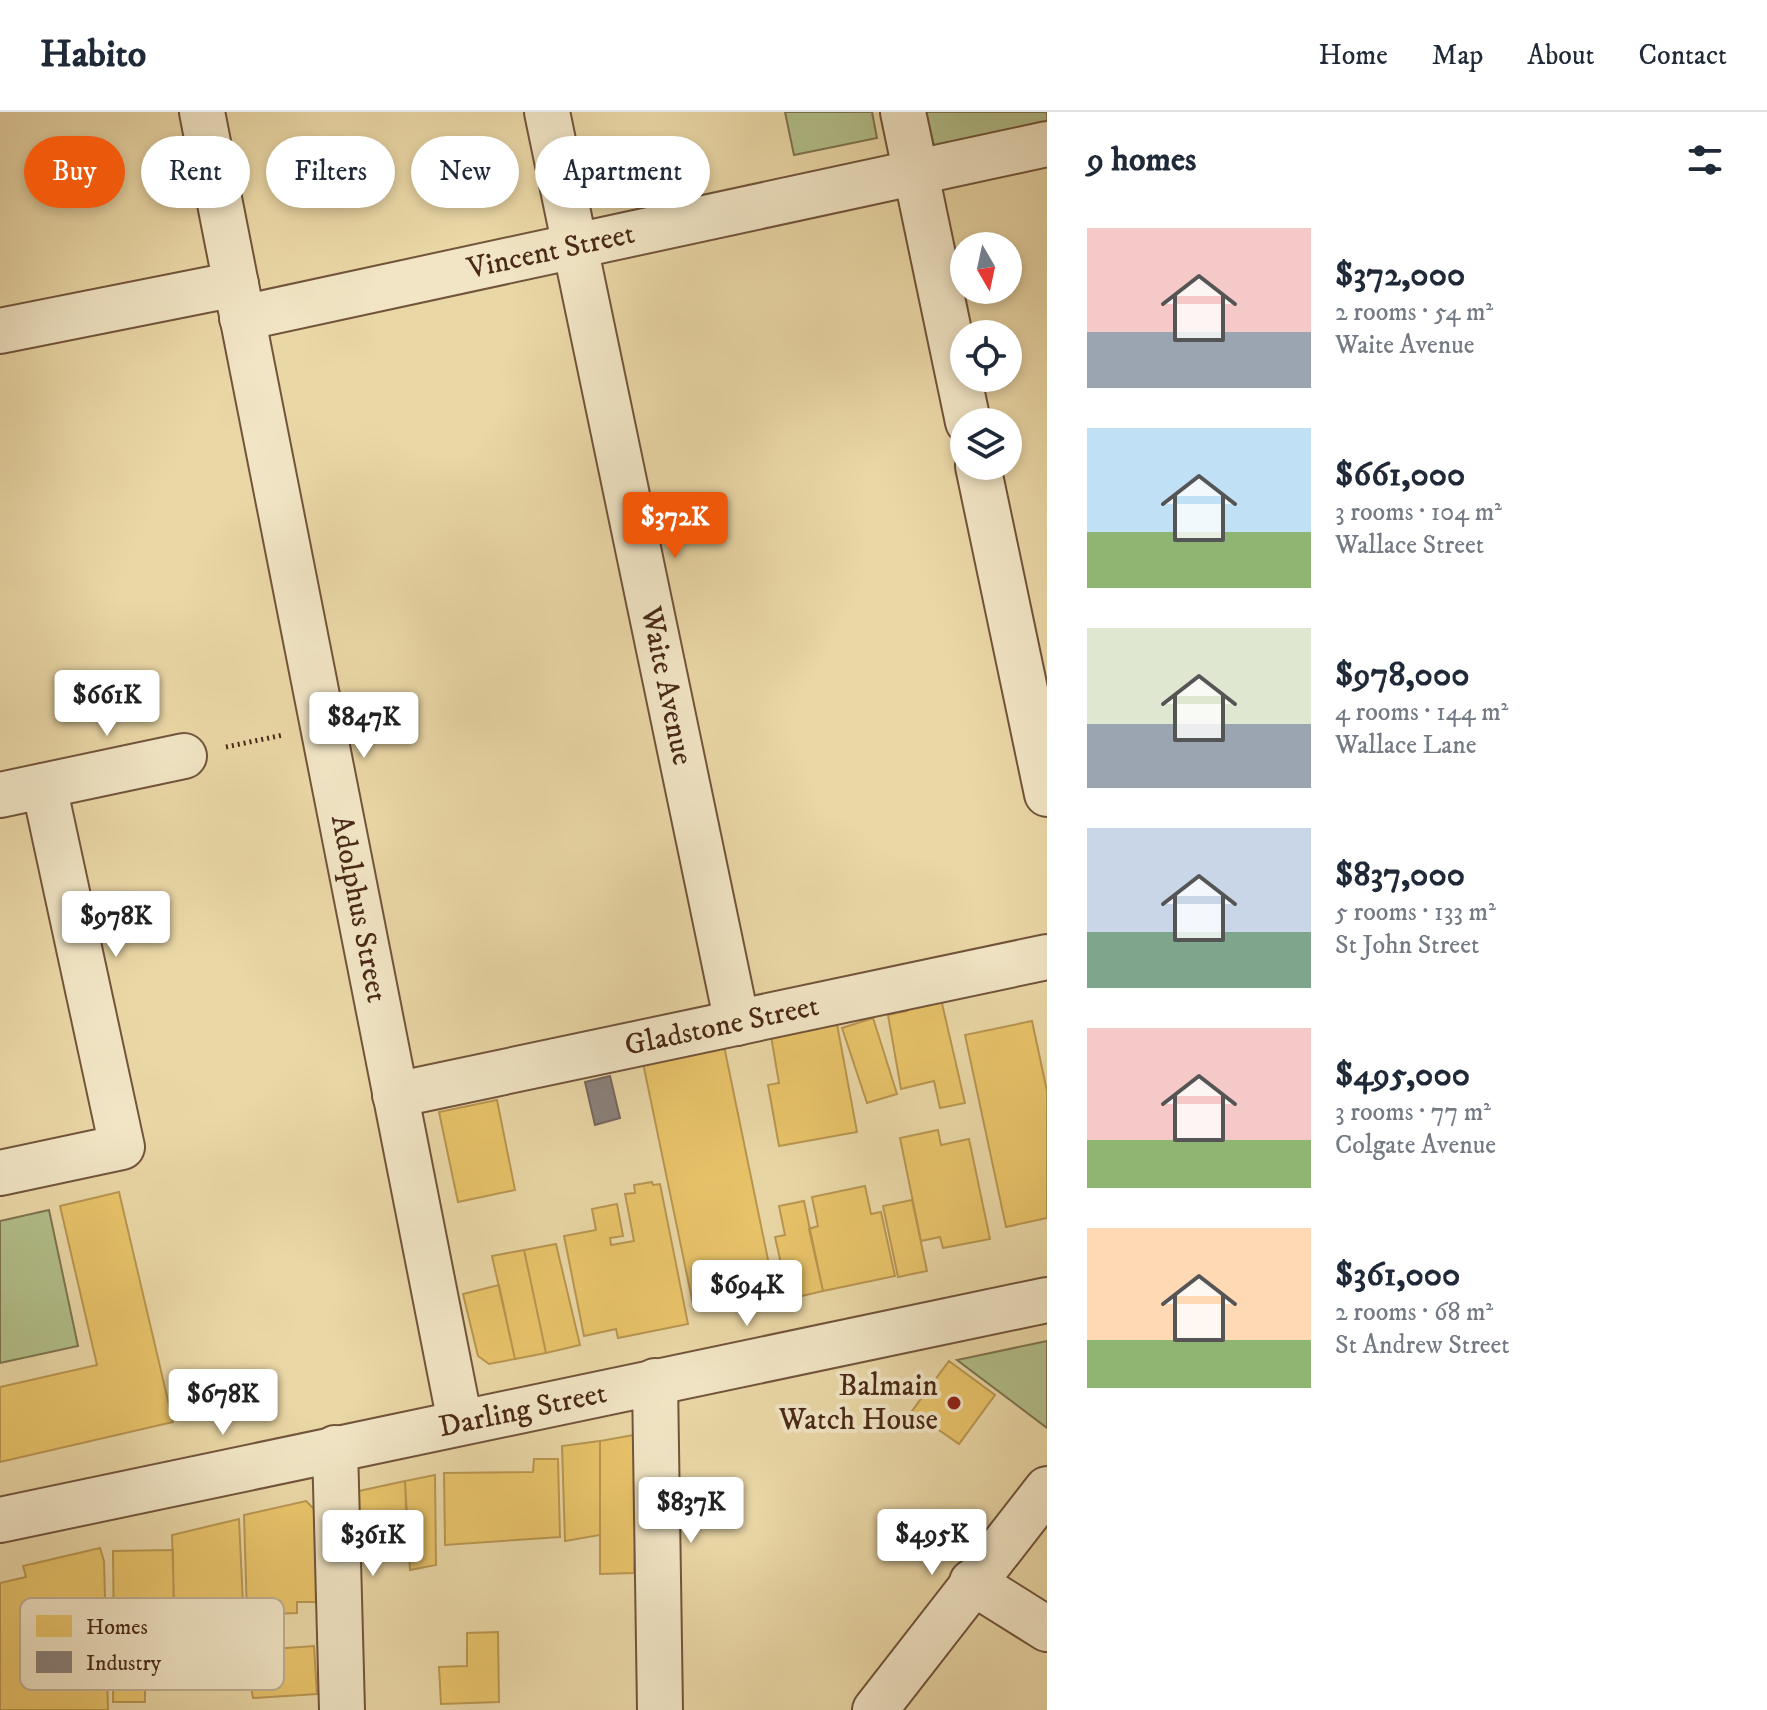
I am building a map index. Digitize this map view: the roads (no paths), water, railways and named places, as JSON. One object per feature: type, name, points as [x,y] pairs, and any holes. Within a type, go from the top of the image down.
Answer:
[{"type":"street","name":"Adolphus Street","points":[[202,112],[460,1422]]},
{"type":"street","name":"Waite Avenue","points":[[547,112],[737,1023]]},
{"type":"street","points":[[903,112],[965,408]]},
{"type":"street","name":"Vincent Street","points":[[0,331],[239,301],[574,246],[1047,144]]},
{"type":"street","points":[[981,480],[1047,794]]},
{"type":"street","points":[[0,795],[184,756]]},
{"type":"street","points":[[0,1173],[122,1147],[44,786]]},
{"type":"street","name":"Gladstone Street","points":[[395,1095],[1047,957]]},
{"type":"street","name":"Darling Street","points":[[0,1520],[1047,1300]]},
{"type":"street","points":[[655,1381],[660,1710]]},
{"type":"street","points":[[335,1448],[342,1710]]},
{"type":"street","points":[[875,1710],[1047,1489]]},
{"type":"street","points":[[972,1582],[1047,1629]]},
{"type":"place","name":"Balmain Watch House","points":[[954,1403]]}]
